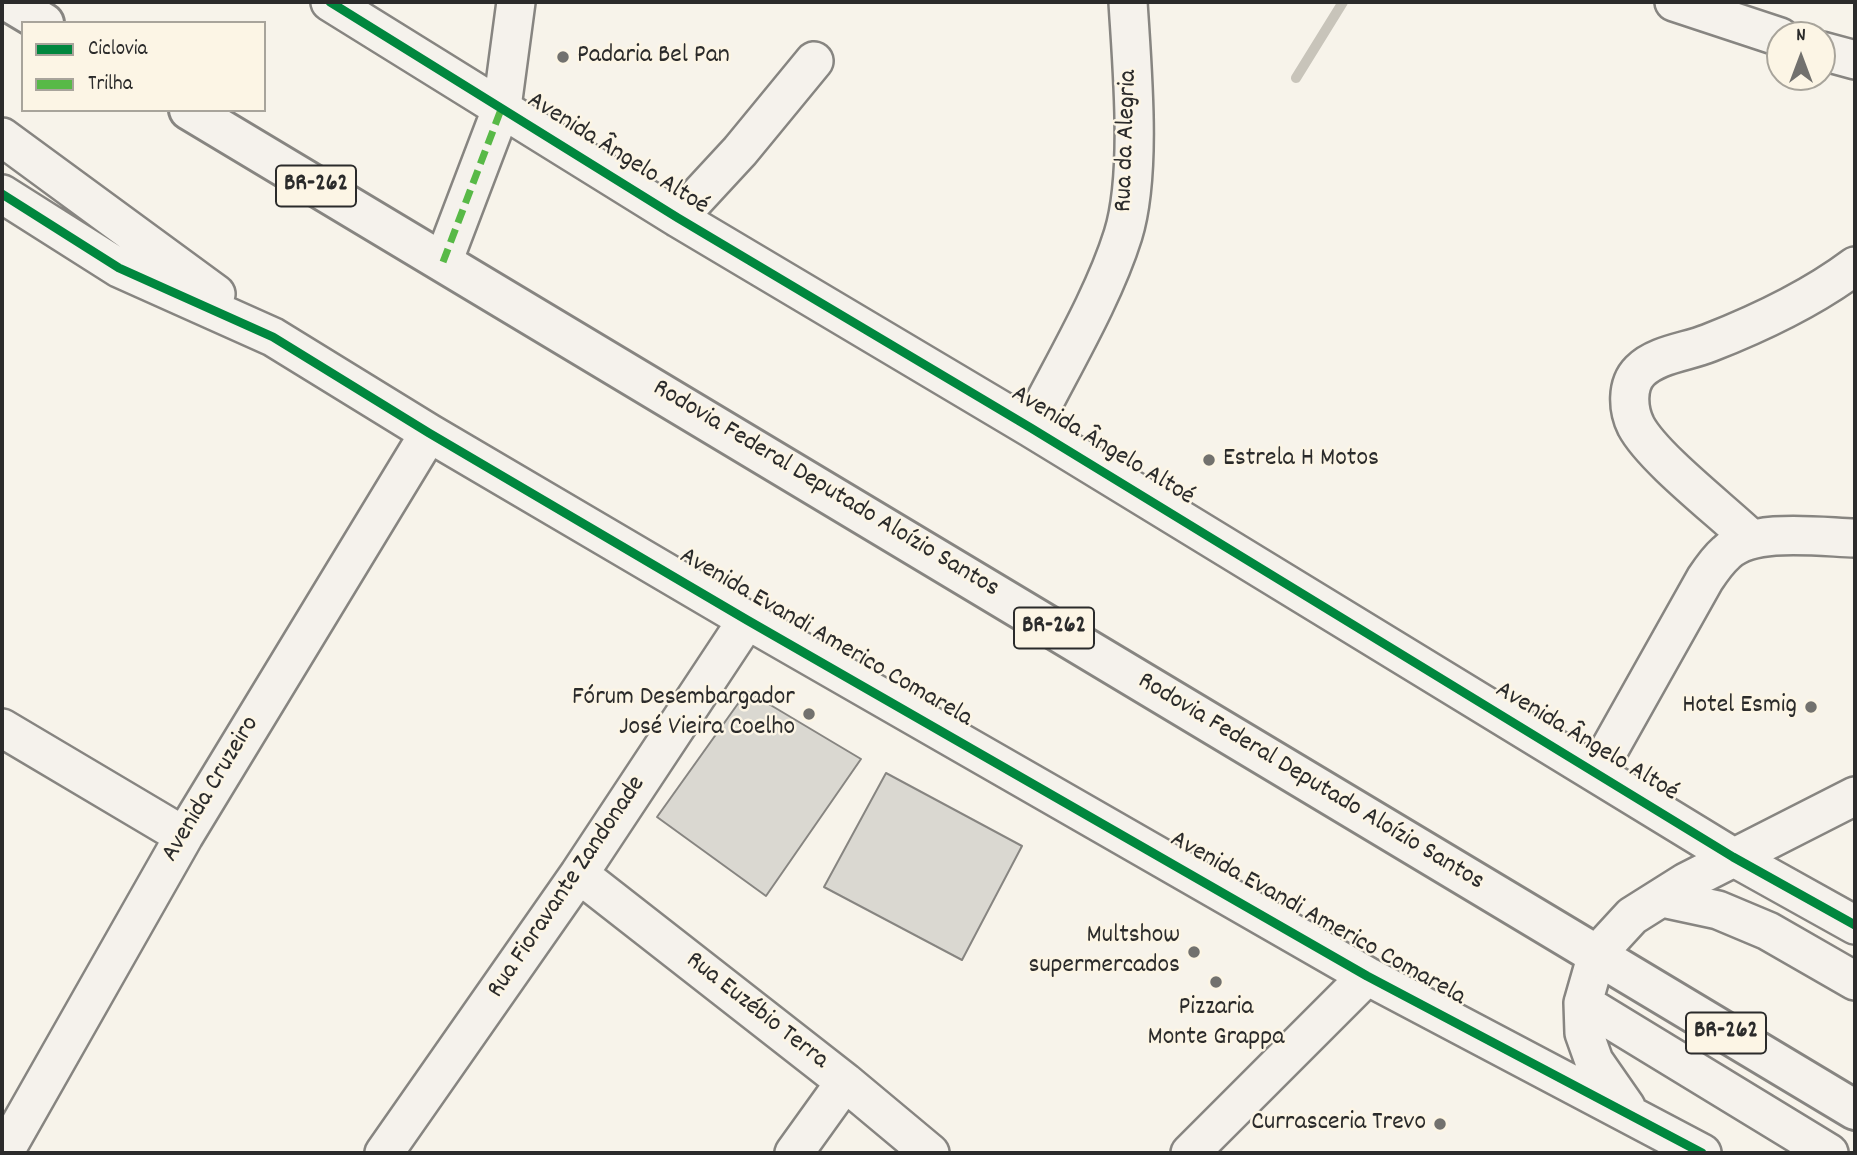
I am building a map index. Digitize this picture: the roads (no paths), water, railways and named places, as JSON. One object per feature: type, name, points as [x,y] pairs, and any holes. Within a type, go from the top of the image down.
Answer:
[{"type":"highway","points":[[9,2],[41,21]]},
{"type":"highway","name":"Rodovia Federal Deputado Aloízio Santos","points":[[192,112],[1855,1110]]},
{"type":"street","name":"Avenida Ângelo Altoé","points":[[330,2],[678,218],[1031,428],[1733,857],[1855,925]]},
{"type":"street","points":[[443,262],[502,107],[516,2]]},
{"type":"street","name":"Rua da Alegria","points":[[1031,428],[1106,278],[1123,235],[1132,194],[1128,2]]},
{"type":"street","points":[[1674,2],[1766,32]]},
{"type":"street","points":[[1836,55],[1855,60]]},
{"type":"street","points":[[678,218],[740,151],[814,61]]},
{"type":"street","points":[[2,136],[273,337]]},
{"type":"street","name":"Avenida Evandi Americo Comarela","points":[[2,194],[118,268],[273,337],[429,433],[747,620],[1367,975],[1702,1153]]},
{"type":"street","points":[[1751,539],[1648,443],[1630,410],[1630,391],[1639,372],[1655,360],[1709,343],[1799,302],[1855,266]]},
{"type":"street","name":"Avenida Cruzeiro","points":[[4,1153],[184,836],[429,433]]},
{"type":"street","points":[[1596,774],[1705,579],[1727,551],[1751,539],[1785,536],[1855,538]]},
{"type":"street","name":"Rua Fioravante Zandonade","points":[[384,1153],[579,874],[747,620]]},
{"type":"street","points":[[2,728],[184,836]]},
{"type":"street","points":[[1631,1114],[1594,1061],[1584,1033],[1583,1003],[1597,954],[1632,916],[1733,857],[1855,796]]},
{"type":"street","name":"Rua Euzébio Terra","points":[[579,874],[845,1082],[930,1153]]},
{"type":"street","points":[[1662,898],[1718,910],[1756,926],[1855,981]]},
{"type":"street","points":[[1191,1153],[1367,975]]},
{"type":"street","points":[[1583,1003],[1829,1153]]},
{"type":"street","points":[[794,1153],[845,1082]]},
{"type":"waterway","points":[[1296,78],[1343,2]]},
{"type":"place","name":"Padaria Bel Pan","points":[[563,57]]},
{"type":"place","name":"Estrela H Motos","points":[[1209,460]]},
{"type":"place","name":"Hotel Esmig","points":[[1811,707]]},
{"type":"place","name":"Fórum Desembargador José Vieira Coelho","points":[[809,714]]},
{"type":"place","name":"Multshow supermercados","points":[[1194,952]]},
{"type":"place","name":"Pizzaria Monte Grappa","points":[[1216,982]]},
{"type":"place","name":"Currasceria Trevo","points":[[1440,1124]]}]
